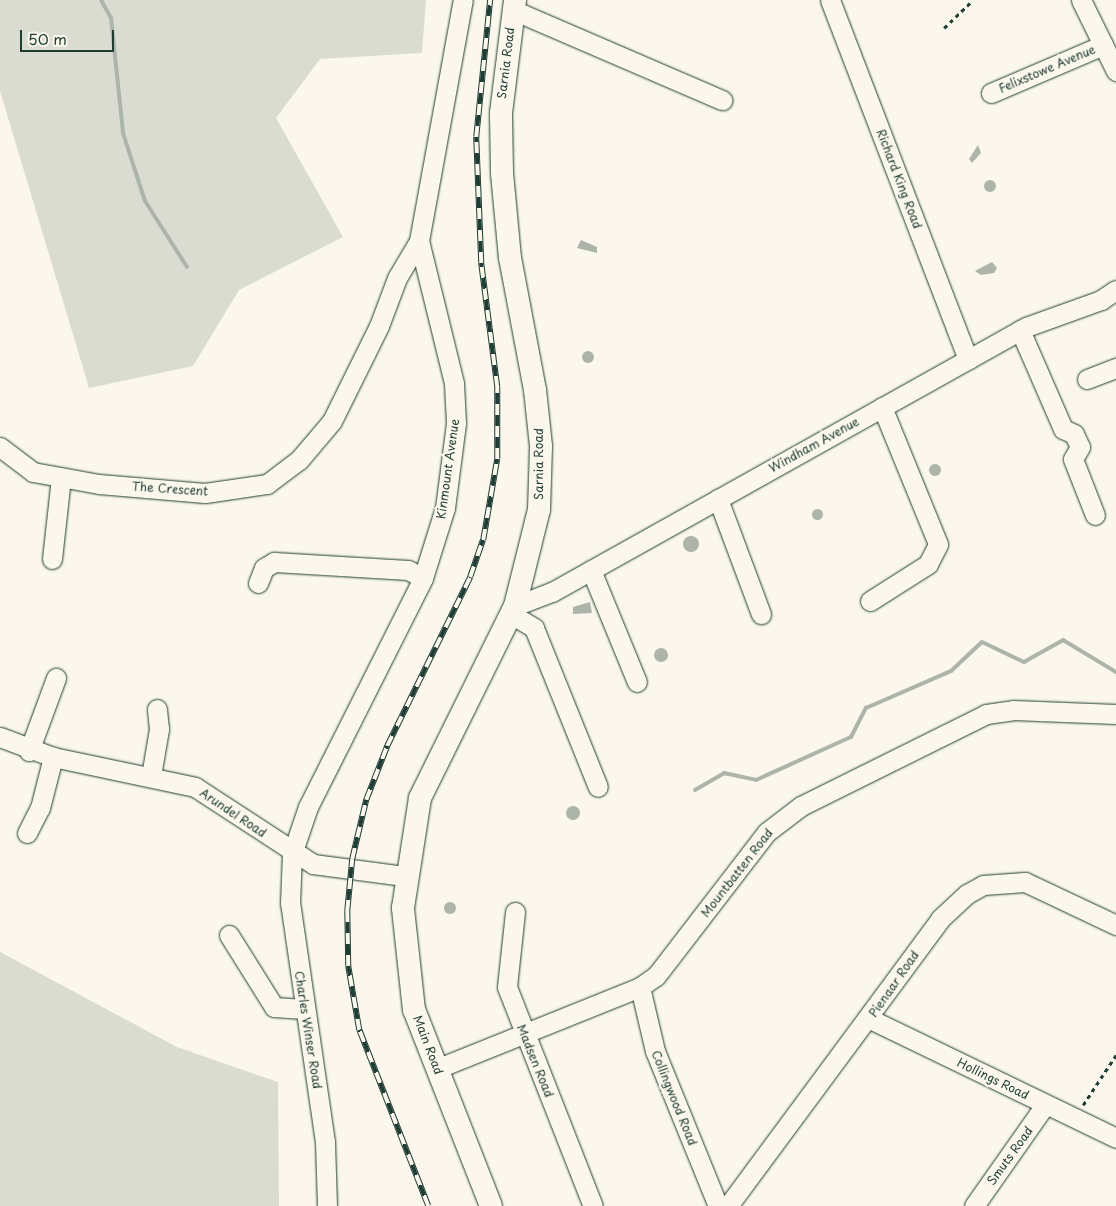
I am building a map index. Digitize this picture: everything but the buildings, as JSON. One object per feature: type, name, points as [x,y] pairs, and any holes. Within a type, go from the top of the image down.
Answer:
[{"type":"main road","name":"Sarnia Road","points":[[404,876],[420,798],[513,610],[539,510],[541,446],[510,258],[502,186],[501,113],[514,5]]},
{"type":"main road","name":"Main Road","points":[[404,876],[410,984],[436,1069],[491,1206]]},
{"type":"street","name":"Kinmount Avenue","points":[[292,854],[308,807],[423,578],[445,508],[456,404],[419,241],[463,0]]},
{"type":"street","name":"Richard King Road","points":[[830,0],[968,358]]},
{"type":"street","points":[[1081,0],[1116,71]]},
{"type":"street","points":[[514,5],[722,100]]},
{"type":"street","name":"Felixstowe Avenue","points":[[991,92],[1103,45]]},
{"type":"street","name":"The Crescent","points":[[0,448],[33,472],[61,477],[205,493],[239,491],[284,474],[319,439],[342,406],[397,278],[419,241]]},
{"type":"street","name":"Windham Avenue","points":[[513,610],[591,570],[1020,330],[1101,300],[1116,290]]},
{"type":"street","points":[[1020,330],[1062,428],[1074,434],[1080,447],[1072,460],[1095,515]]},
{"type":"street","points":[[1087,380],[1116,368]]},
{"type":"street","points":[[870,601],[928,564],[938,544],[882,407]]},
{"type":"street","points":[[52,559],[61,477]]},
{"type":"street","points":[[718,499],[761,614]]},
{"type":"street","points":[[258,583],[264,568],[274,562],[408,570],[423,578]]},
{"type":"street","points":[[591,570],[637,682]]},
{"type":"street","points":[[513,610],[534,628],[598,787]]},
{"type":"street","points":[[29,751],[56,678]]},
{"type":"street","points":[[151,776],[159,729],[157,710]]},
{"type":"street","name":"Mountbatten Road","points":[[436,1069],[640,987],[665,968],[767,832],[801,806],[986,714],[1013,710],[1116,714]]},
{"type":"street","name":"Arundel Road","points":[[0,737],[29,751],[53,758],[151,776],[205,793],[292,854],[324,867],[404,876]]},
{"type":"street","points":[[27,833],[40,808],[53,758]]},
{"type":"street","name":"Charles Winser Road","points":[[292,854],[290,903],[304,1009],[325,1142],[326,1206]]},
{"type":"street","name":"Pienaar Road","points":[[728,1206],[870,1019],[940,919],[983,885],[1025,882],[1116,925]]},
{"type":"street","name":"Madsen Road","points":[[515,912],[507,987],[593,1206]]},
{"type":"street","points":[[229,935],[274,1007],[304,1009]]},
{"type":"street","name":"Collingwood Road","points":[[640,987],[655,1051],[718,1206]]},
{"type":"street","name":"Hollings Road","points":[[870,1019],[1116,1138]]},
{"type":"street","name":"Smuts Road","points":[[974,1206],[1045,1104]]},
{"type":"path","points":[[944,28],[973,0]]},
{"type":"path","points":[[1074,1118],[1116,1055]]},
{"type":"shaded area","points":[[0,0],[426,0],[422,53],[320,59],[276,118],[343,237],[239,290],[193,366],[89,388],[0,91]]},
{"type":"shaded area","points":[[978,145],[981,153],[972,163],[969,159]]},
{"type":"shaded area","points":[[988,180],[992,180],[996,186],[992,192],[988,192],[984,188],[984,184]]},
{"type":"shaded area","points":[[581,240],[597,247],[597,253],[577,248]]},
{"type":"shaded area","points":[[992,262],[997,268],[994,273],[981,275],[975,271]]},
{"type":"shaded area","points":[[588,351],[594,357],[588,363],[582,357]]},
{"type":"shaded area","points":[[935,464],[941,470],[935,476],[929,470]]},
{"type":"shaded area","points":[[817,508],[823,514],[817,520],[811,514]]},
{"type":"shaded area","points":[[691,536],[699,544],[691,552],[683,544]]},
{"type":"shaded area","points":[[590,602],[592,613],[573,614],[573,607]]},
{"type":"shaded area","points":[[661,648],[666,650],[668,655],[666,660],[661,662],[656,660],[654,655],[656,650]]},
{"type":"shaded area","points":[[573,806],[578,808],[580,813],[578,818],[573,820],[568,818],[566,813],[568,808]]},
{"type":"shaded area","points":[[448,902],[452,902],[456,908],[452,914],[448,914],[444,910],[444,906]]},
{"type":"shaded area","points":[[0,952],[177,1047],[278,1082],[279,1206],[0,1206]]},
{"type":"waterway","points":[[101,0],[111,18],[123,133],[145,201],[187,267]]},
{"type":"waterway","points":[[695,790],[724,773],[756,780],[851,737],[866,708],[951,671],[982,642],[1024,662],[1063,640],[1116,672]]},
{"type":"railway","points":[[428,1206],[359,1030],[348,966],[347,911],[352,859],[366,800],[387,746],[470,577],[483,540],[497,459],[497,387],[481,263],[476,137],[490,0]]}]
